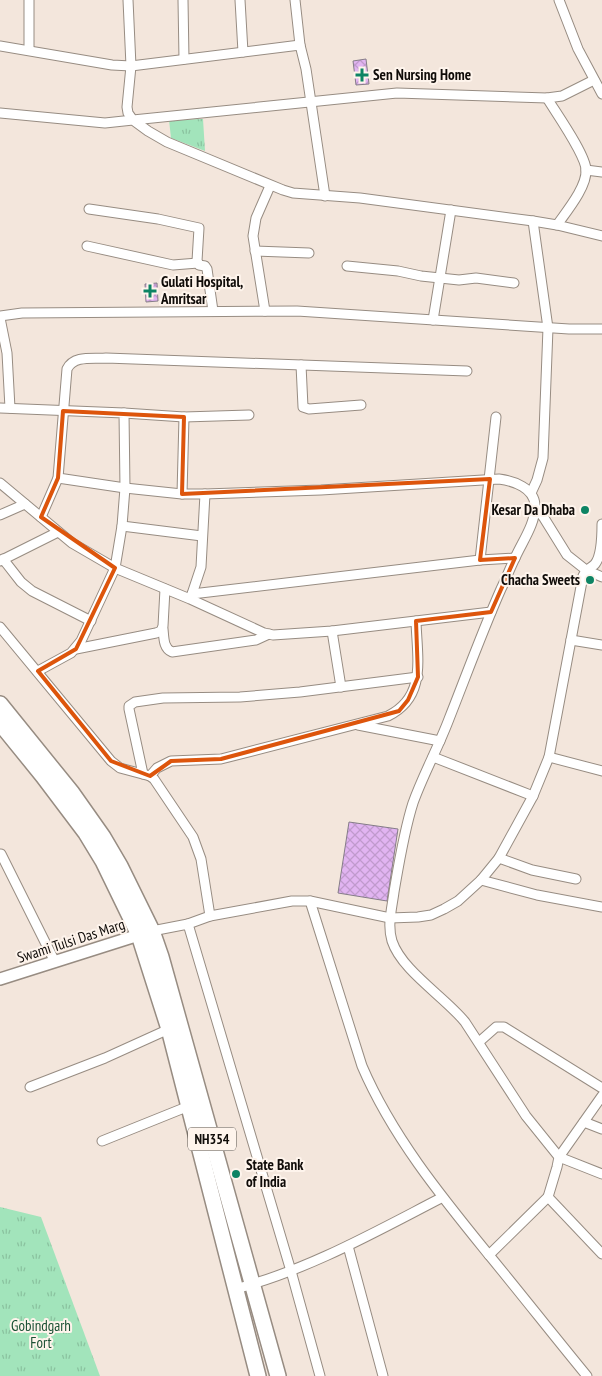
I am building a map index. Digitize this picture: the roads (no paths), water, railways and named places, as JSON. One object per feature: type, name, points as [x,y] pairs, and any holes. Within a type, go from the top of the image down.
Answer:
[{"type":"highway","name":"NH354","points":[[0,704],[88,814],[120,866],[145,933],[258,1376]]},
{"type":"highway","name":"NH354","points":[[0,723],[86,833],[161,957],[278,1376]]},
{"type":"street","points":[[29,0],[29,50]]},
{"type":"street","points":[[128,0],[131,66],[128,113],[133,120],[167,142],[270,186],[293,193],[360,198],[532,221],[602,236]]},
{"type":"street","points":[[183,0],[184,59]]},
{"type":"street","points":[[240,0],[243,52]]},
{"type":"street","points":[[295,0],[300,45],[306,69],[326,196]]},
{"type":"street","points":[[559,0],[578,49],[602,94]]},
{"type":"street","points":[[0,46],[112,65],[131,66],[300,45]]},
{"type":"street","points":[[0,113],[105,123],[397,93],[547,98],[562,96],[594,80]]},
{"type":"street","points":[[547,98],[582,156],[586,170],[579,192],[557,225]]},
{"type":"street","points":[[586,170],[602,172]]},
{"type":"street","points":[[265,311],[253,227],[270,186]]},
{"type":"street","points":[[89,209],[158,219],[199,228],[198,264]]},
{"type":"street","points":[[433,320],[451,210]]},
{"type":"street","points":[[531,493],[543,458],[548,328],[532,221]]},
{"type":"street","points":[[87,246],[173,265],[198,264],[207,269],[213,311]]},
{"type":"street","points":[[255,251],[309,253]]},
{"type":"street","points":[[347,266],[459,280],[476,278],[514,283]]},
{"type":"street","points":[[249,415],[184,417],[5,408],[7,353],[0,317],[22,312],[297,311],[548,328],[602,329]]},
{"type":"street","points":[[42,517],[58,478],[67,369],[76,360],[106,358],[467,371]]},
{"type":"street","points":[[301,365],[304,407],[308,409],[361,405]]},
{"type":"street","points":[[76,649],[115,568],[122,526],[125,488],[124,413]]},
{"type":"street","points":[[182,494],[184,417]]},
{"type":"street","points":[[480,560],[496,417]]},
{"type":"street","points":[[58,478],[182,494],[321,490],[490,479],[510,481],[531,493],[536,508],[566,555],[586,570],[602,577]]},
{"type":"street","points":[[0,483],[72,543],[115,568],[165,589],[191,597],[268,634],[332,631],[491,612]]},
{"type":"street","points":[[191,597],[201,568],[205,494]]},
{"type":"street","points":[[0,516],[25,504]]},
{"type":"street","points":[[536,508],[532,524],[491,612],[408,819],[396,877],[390,918],[391,933],[397,950],[409,967],[457,1012],[526,1116],[559,1157],[602,1174]]},
{"type":"street","points":[[145,933],[188,924],[210,916],[292,901],[310,901],[390,918],[431,915],[458,901],[481,880],[499,858],[533,796],[548,758],[583,576],[586,570],[595,565],[600,554],[602,524]]},
{"type":"street","points":[[122,526],[202,536]]},
{"type":"street","points":[[58,532],[1,560],[32,591],[91,621]]},
{"type":"street","points":[[191,597],[480,560],[515,558]]},
{"type":"street","points":[[165,589],[163,628],[165,644],[167,649],[172,652],[256,640],[268,634]]},
{"type":"street","points":[[146,775],[170,761],[220,759],[388,716],[399,711],[415,688],[418,677],[416,621]]},
{"type":"street","points":[[0,627],[112,761],[120,768],[146,775],[164,792],[198,847],[210,916]]},
{"type":"street","points":[[38,671],[76,649],[156,633],[163,628]]},
{"type":"street","points":[[332,631],[341,687]]},
{"type":"street","points":[[571,640],[602,645]]},
{"type":"street","points":[[146,775],[129,709],[131,704],[163,698],[240,697],[300,692],[418,677]]},
{"type":"street","points":[[356,724],[440,741]]},
{"type":"street","points":[[433,757],[533,796]]},
{"type":"street","points":[[548,758],[602,771]]},
{"type":"street","points":[[1,854],[55,962]]},
{"type":"street","points":[[499,858],[520,866],[576,879]]},
{"type":"street","points":[[481,880],[537,896],[602,907]]},
{"type":"street","points":[[310,901],[362,1066],[372,1090],[441,1198],[587,1376]]},
{"type":"street","points":[[188,924],[320,1376]]},
{"type":"street","name":"Swami Tulsi Das Marg","points":[[0,979],[145,933]]},
{"type":"street","points":[[478,1042],[496,1027],[504,1027],[602,1088]]},
{"type":"street","points":[[30,1087],[105,1058],[169,1029]]},
{"type":"street","points":[[489,1255],[548,1197],[559,1157],[602,1096]]},
{"type":"street","points":[[102,1141],[189,1106]]},
{"type":"street","points":[[584,1122],[602,1129]]},
{"type":"street","points":[[548,1197],[602,1254]]},
{"type":"street","points":[[235,1289],[290,1271],[348,1246],[441,1198]]},
{"type":"street","points":[[348,1246],[383,1376]]},
{"type":"place","name":"Sen Nursing Home","points":[[362,75]]},
{"type":"place","name":"Gulati Hospital, Amritsar","points":[[150,291]]},
{"type":"place","name":"Kesar Da Dhaba","points":[[585,510]]},
{"type":"place","name":"Chacha Sweets","points":[[590,580]]},
{"type":"place","name":"State Bank of India","points":[[236,1174]]},
{"type":"park label","name":"Gobindgarh Fort","points":[[41,1334]]}]
